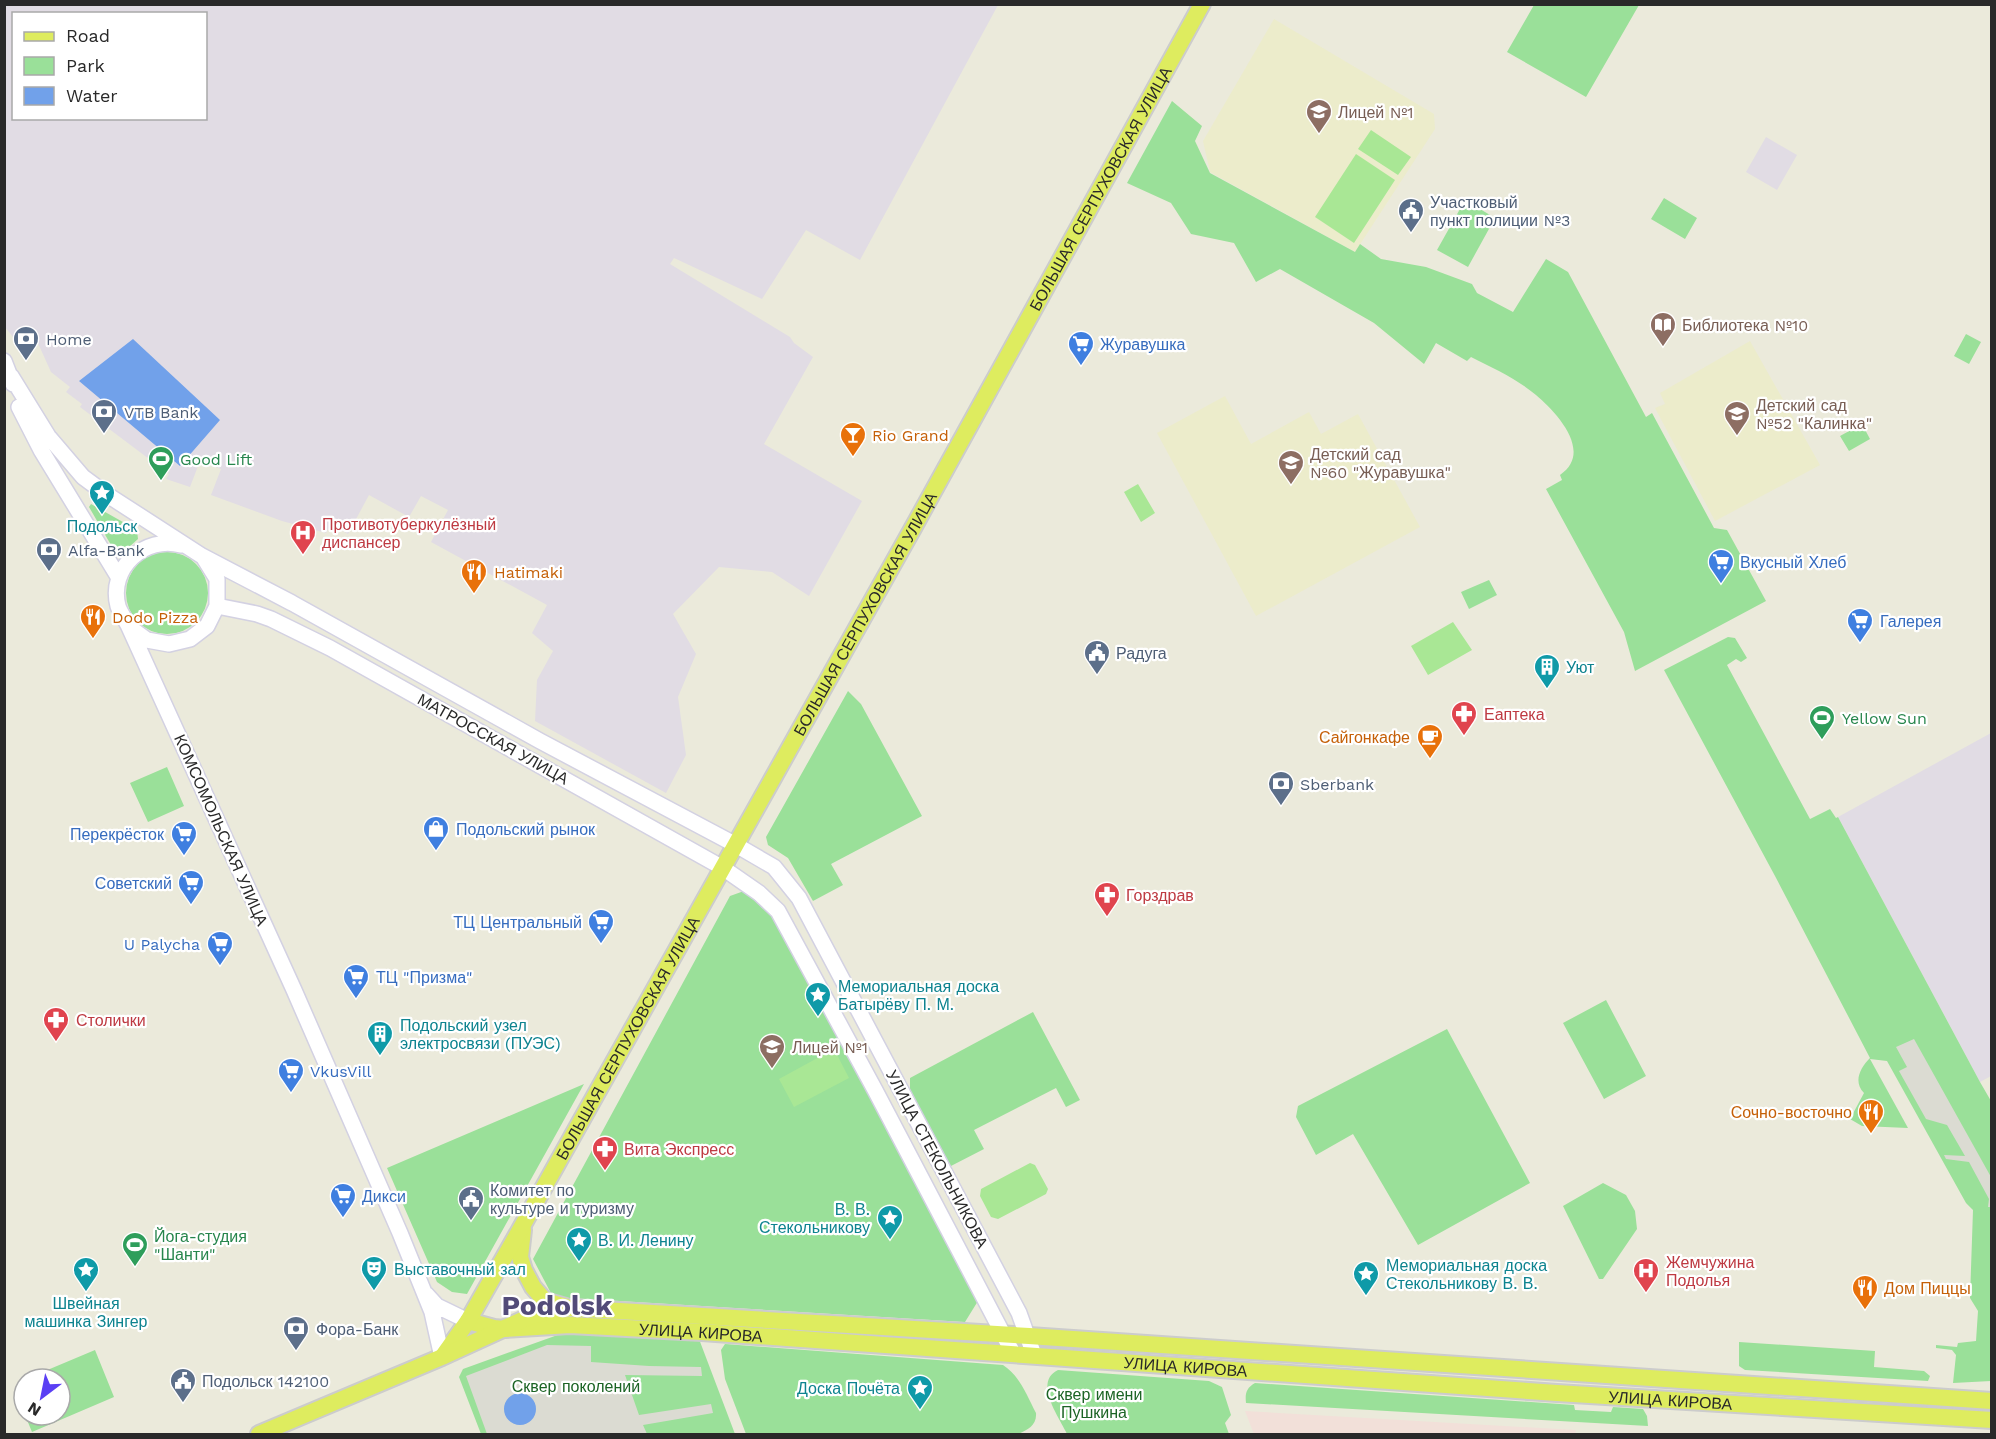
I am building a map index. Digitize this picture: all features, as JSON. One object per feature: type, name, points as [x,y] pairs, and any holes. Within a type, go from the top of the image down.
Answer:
[{"type":"main road","name":"БОЛЬШАЯ СЕРПУХОВСКАЯ УЛИЦА","points":[[442,1357],[468,1321],[524,1223],[914,528],[1202,4]]},
{"type":"main road","points":[[4,361],[48,436],[82,477],[202,555],[217,579],[217,606],[207,626],[190,639],[169,644],[147,640],[129,627]]},
{"type":"main road","points":[[11,376],[19,407],[41,450],[119,578]]},
{"type":"main road","points":[[119,578],[125,565],[146,547],[166,543],[187,546]]},
{"type":"main road","name":"МАТРОССКАЯ УЛИЦА","points":[[202,555],[540,741],[736,845]]},
{"type":"main road","name":"КОМСОМОЛЬСКАЯ УЛИЦА","points":[[119,578],[118,607],[294,990],[424,1292],[442,1357]]},
{"type":"main road","name":"МАТРОССКАЯ УЛИЦА","points":[[217,606],[271,619],[330,648],[723,868],[759,893]]},
{"type":"main road","name":"УЛИЦА СТЕКОЛЬНИКОВА","points":[[736,845],[774,867],[799,898],[1019,1313],[1034,1355]]},
{"type":"main road","name":"УЛИЦА СТЕКОЛЬНИКОВА","points":[[759,893],[778,911],[1013,1353]]},
{"type":"main road","points":[[524,1223],[520,1257],[529,1278],[545,1301],[570,1308]]},
{"type":"main road","points":[[424,1292],[437,1306],[468,1321],[505,1329]]},
{"type":"main road","name":"УЛИЦА КИРОВА","points":[[505,1329],[531,1316],[570,1308],[1002,1334],[1992,1401]]},
{"type":"main road","name":"УЛИЦА КИРОВА","points":[[505,1329],[570,1325],[702,1332],[1992,1420]]},
{"type":"main road","points":[[259,1434],[505,1329]]},
{"type":"main road","points":[[1002,1334],[1034,1355]]},
{"type":"main road","points":[[1222,1349],[1225,1369]]},
{"type":"main road","points":[[1472,1386],[1481,1377],[1475,1367]]},
{"type":"main road","points":[[1661,1399],[1654,1395],[1653,1388],[1656,1383],[1663,1380]]},
{"type":"shaded area","points":[[4,5],[998,5],[860,260],[806,230],[762,299],[674,258],[670,264],[790,337],[794,343],[813,357],[764,444],[862,501],[809,596],[772,572],[719,567],[673,614],[696,654],[678,697],[686,755],[666,793],[535,721],[537,680],[553,651],[532,633],[547,605],[431,542],[448,510],[421,496],[409,517],[369,495],[348,534],[331,524],[326,533],[282,521],[211,495],[221,469],[200,461],[190,487],[166,479],[169,474],[80,407],[82,404],[66,392],[70,387],[51,372],[32,330],[13,337],[4,326]]},
{"type":"shaded area","name":"Лицей №1","points":[[1274,19],[1434,114],[1435,129],[1355,252],[1210,172],[1203,141]]},
{"type":"shaded area","points":[[1766,137],[1797,155],[1777,190],[1746,172]]},
{"type":"shaded area","name":"Детский сад №52 \"Калинка\"","points":[[1750,341],[1820,465],[1715,521],[1655,408],[1665,404],[1660,393]]},
{"type":"shaded area","name":"Детский сад №60 \"Журавушка\"","points":[[1225,396],[1251,444],[1309,412],[1321,434],[1358,414],[1420,527],[1256,616],[1157,433]]},
{"type":"shaded area","points":[[1991,733],[1991,1076],[1980,1082],[1838,817]]},
{"type":"shaded area","points":[[1914,1039],[1991,1177],[1991,1207],[1988,1207],[1989,1199],[1969,1162],[1946,1159],[1944,1155],[1965,1156],[1947,1125],[1926,1119],[1899,1071],[1907,1067],[1896,1047]]},
{"type":"shaded area","name":"Сквер поколений","points":[[547,1345],[591,1346],[591,1362],[701,1367],[702,1376],[625,1375],[639,1415],[711,1404],[713,1413],[643,1425],[647,1434],[487,1434],[466,1376]]},
{"type":"shaded area","points":[[1245,1411],[1576,1430],[1575,1434],[1254,1434]]},
{"type":"green space","points":[[1534,5],[1639,5],[1586,97],[1507,52]]},
{"type":"green space","points":[[1172,101],[1202,126],[1195,141],[1210,173],[1355,252],[1360,244],[1381,259],[1426,267],[1472,284],[1477,293],[1513,312],[1546,259],[1568,272],[1646,417],[1652,413],[1714,528],[1727,530],[1766,601],[1635,671],[1624,632],[1546,489],[1562,480],[1560,475],[1570,466],[1573,455],[1573,444],[1568,433],[1553,411],[1529,389],[1505,374],[1471,357],[1467,361],[1436,343],[1424,364],[1374,323],[1280,269],[1256,282],[1234,243],[1191,234],[1171,203],[1127,183]]},
{"type":"green space","points":[[1371,130],[1411,157],[1398,175],[1358,149]]},
{"type":"green space","points":[[1356,154],[1395,180],[1354,243],[1315,217]]},
{"type":"green space","points":[[1664,198],[1697,218],[1685,239],[1651,219]]},
{"type":"green space","points":[[1465,200],[1495,218],[1468,267],[1437,250]]},
{"type":"green space","points":[[1966,334],[1981,342],[1969,364],[1954,356]]},
{"type":"green space","points":[[1862,424],[1870,439],[1849,451],[1840,436]]},
{"type":"green space","points":[[1138,484],[1155,513],[1141,522],[1124,492]]},
{"type":"green space","points":[[91,504],[137,530],[138,539],[118,557],[89,507]]},
{"type":"green space","points":[[167,552],[183,555],[196,564],[205,577],[208,593],[205,609],[196,622],[183,631],[167,634],[151,631],[138,622],[129,609],[126,593],[129,577],[138,564],[151,555]]},
{"type":"green space","points":[[1489,580],[1497,595],[1469,609],[1461,592]]},
{"type":"green space","points":[[1453,622],[1472,650],[1428,675],[1411,646]]},
{"type":"green space","points":[[1728,637],[1735,638],[1747,658],[1741,662],[1736,659],[1727,665],[1810,819],[1830,809],[1836,818],[1838,817],[1991,1101],[1991,1381],[1953,1383],[1956,1355],[1952,1350],[1936,1348],[1936,1345],[1957,1347],[1958,1343],[1976,1341],[1978,1311],[1970,1298],[1973,1210],[1966,1203],[1887,1061],[1870,1059],[1908,1128],[1862,1126],[1850,1119],[1864,1093],[1858,1080],[1863,1066],[1870,1058],[1664,670]]},
{"type":"green space","points":[[848,691],[861,704],[922,816],[831,864],[843,885],[813,901],[788,858],[768,845],[766,837]]},
{"type":"green space","points":[[167,767],[184,806],[148,822],[130,783]]},
{"type":"green space","points":[[744,891],[757,896],[784,931],[978,1301],[965,1322],[553,1297],[533,1259],[730,896]]},
{"type":"green space","points":[[1606,1000],[1646,1076],[1604,1099],[1563,1023]]},
{"type":"green space","points":[[1033,1012],[1080,1100],[1066,1107],[1056,1088],[974,1130],[984,1149],[949,1167],[910,1095],[910,1078]]},
{"type":"green space","points":[[1447,1029],[1530,1183],[1418,1245],[1353,1134],[1316,1155],[1296,1117],[1298,1106]]},
{"type":"green space","points":[[834,1049],[849,1078],[794,1107],[779,1079]]},
{"type":"green space","points":[[584,1084],[467,1294],[452,1292],[437,1282],[387,1168]]},
{"type":"green space","points":[[1030,1163],[1035,1165],[1048,1189],[1046,1194],[998,1219],[991,1217],[980,1196],[981,1189]]},
{"type":"green space","points":[[1603,1183],[1626,1195],[1635,1211],[1637,1229],[1603,1279],[1599,1279],[1563,1206]]},
{"type":"green space","name":"Сквер поколений","points":[[566,1332],[699,1339],[735,1434],[481,1434],[459,1377],[463,1369]]},
{"type":"green space","points":[[1739,1342],[1875,1351],[1874,1367],[1924,1371],[1930,1376],[1928,1381],[1745,1370],[1739,1366]]},
{"type":"green space","points":[[725,1344],[1003,1365],[1022,1387],[1036,1417],[1031,1426],[1018,1434],[746,1434],[725,1379],[721,1350]]},
{"type":"green space","points":[[95,1350],[114,1397],[72,1415],[72,1367],[55,1367]]},
{"type":"green space","name":"Сквер имени Пушкина","points":[[1058,1370],[1209,1381],[1222,1387],[1231,1415],[1225,1423],[1229,1434],[1067,1434],[1050,1400],[1048,1391],[1051,1375]]},
{"type":"green space","points":[[1255,1383],[1574,1405],[1575,1410],[1611,1412],[1613,1407],[1643,1409],[1647,1416],[1648,1426],[1246,1403],[1247,1392]]},
{"type":"green space","points":[[30,1427],[44,1427],[32,1432]]},
{"type":"water","points":[[133,339],[220,420],[180,466],[79,381]]},
{"type":"water","points":[[520,1393],[532,1397],[536,1409],[532,1421],[520,1425],[508,1421],[504,1409],[508,1397]]},
{"type":"place","name":"Лицей №1","points":[[1319,135]]},
{"type":"place","name":"Участковый пункт полиции №3","points":[[1411,234]]},
{"type":"place","name":"Библиотека №10","points":[[1663,348]]},
{"type":"place","name":"Home","points":[[26,362]]},
{"type":"place","name":"Журавушка","points":[[1081,367]]},
{"type":"place","name":"VTB Bank","points":[[104,435]]},
{"type":"place","name":"Детский сад №52 \"Калинка\"","points":[[1737,437]]},
{"type":"place","name":"Rio Grand","points":[[853,458]]},
{"type":"place","name":"Good Lift","points":[[161,482]]},
{"type":"place","name":"Детский сад №60 \"Журавушка\"","points":[[1291,486]]},
{"type":"place","name":"Подольск","points":[[102,516]]},
{"type":"place","name":"Противотуберкулёзный диспансер","points":[[303,556]]},
{"type":"place","name":"Alfa-Bank","points":[[49,573]]},
{"type":"place","name":"Вкусный Хлеб","points":[[1721,585]]},
{"type":"place","name":"Hatimaki","points":[[474,595]]},
{"type":"place","name":"Dodo Pizza","points":[[93,640]]},
{"type":"place","name":"Галерея","points":[[1860,644]]},
{"type":"place","name":"Радуга","points":[[1097,676]]},
{"type":"place","name":"Уют","points":[[1547,690]]},
{"type":"place","name":"Еаптека","points":[[1464,737]]},
{"type":"place","name":"Yellow Sun","points":[[1822,741]]},
{"type":"place","name":"Сайгонкафе","points":[[1430,760]]},
{"type":"place","name":"Sberbank","points":[[1281,807]]},
{"type":"place","name":"Подольский рынок","points":[[436,852]]},
{"type":"place","name":"Перекрёсток","points":[[184,857]]},
{"type":"place","name":"Советский","points":[[191,906]]},
{"type":"place","name":"Горздрав","points":[[1107,918]]},
{"type":"place","name":"ТЦ Центральный","points":[[601,945]]},
{"type":"place","name":"U Palycha","points":[[220,967]]},
{"type":"place","name":"ТЦ \"Призма\"","points":[[356,1000]]},
{"type":"place","name":"Мемориальная доска Батырёву П. М.","points":[[818,1018]]},
{"type":"place","name":"Столички","points":[[56,1043]]},
{"type":"place","name":"Подольский узел электросвязи (ПУЭС)","points":[[380,1057]]},
{"type":"place","name":"Лицeй №1","points":[[772,1070]]},
{"type":"place","name":"VkusVill","points":[[291,1094]]},
{"type":"place","name":"Сочно-восточно","points":[[1871,1135]]},
{"type":"place","name":"Вита Экспресс","points":[[605,1172]]},
{"type":"place","name":"Дикси","points":[[343,1219]]},
{"type":"place","name":"Комитет по культуре и туризму","points":[[471,1222]]},
{"type":"place","name":"В. В. Стекольникову","points":[[890,1241]]},
{"type":"place","name":"В. И. Ленину","points":[[579,1263]]},
{"type":"place","name":"Йога-студия \"Шанти\"","points":[[135,1268]]},
{"type":"place","name":"Выставочный зал","points":[[374,1292]]},
{"type":"place","name":"Швейная машинка Зингер","points":[[86,1293]]},
{"type":"place","name":"Жемчужина Подолья","points":[[1646,1294]]},
{"type":"place","name":"Мемориальная доска Стекольникову В. В.","points":[[1366,1297]]},
{"type":"place","name":"Дом Пиццы","points":[[1865,1311]]},
{"type":"place","name":"Фора-Банк","points":[[296,1352]]},
{"type":"place","name":"Подольск 142100","points":[[183,1404]]},
{"type":"place","name":"Доска Почёта","points":[[920,1411]]},
{"type":"district","name":"Podolsk","points":[[557,1305]]}]
